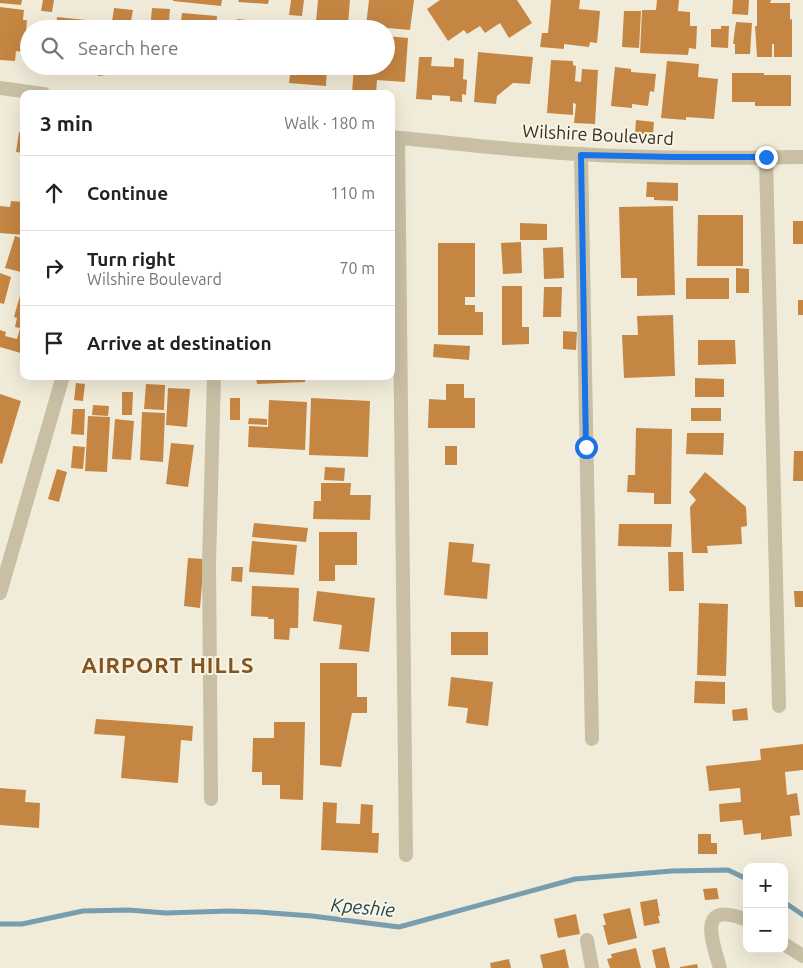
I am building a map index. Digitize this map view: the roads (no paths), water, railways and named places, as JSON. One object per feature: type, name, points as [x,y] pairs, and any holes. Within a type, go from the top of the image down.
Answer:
[{"type":"street","points":[[0,88],[20,91]]},
{"type":"street","name":"Wilshire Boulevard","points":[[395,137],[492,148],[581,155],[803,157]]},
{"type":"street","points":[[581,155],[592,739]]},
{"type":"street","points":[[766,157],[779,706]]},
{"type":"street","points":[[395,197],[406,854]]},
{"type":"street","points":[[0,593],[62,380]]},
{"type":"street","points":[[211,799],[209,563],[214,380]]},
{"type":"street","points":[[720,968],[712,940],[714,918],[721,913],[726,913],[743,919]]},
{"type":"street","points":[[587,940],[592,968]]},
{"type":"street","points":[[788,947],[803,956]]},
{"type":"waterway","name":"Kpeshie","points":[[0,924],[22,924],[83,911],[128,910],[166,913],[258,912],[312,916],[399,927],[575,879],[672,871],[728,870],[743,877]]},
{"type":"waterway","name":"Kpeshie","points":[[788,905],[803,915]]},
{"type":"district","name":"AIRPORT HILLS","points":[[168,665]]}]
